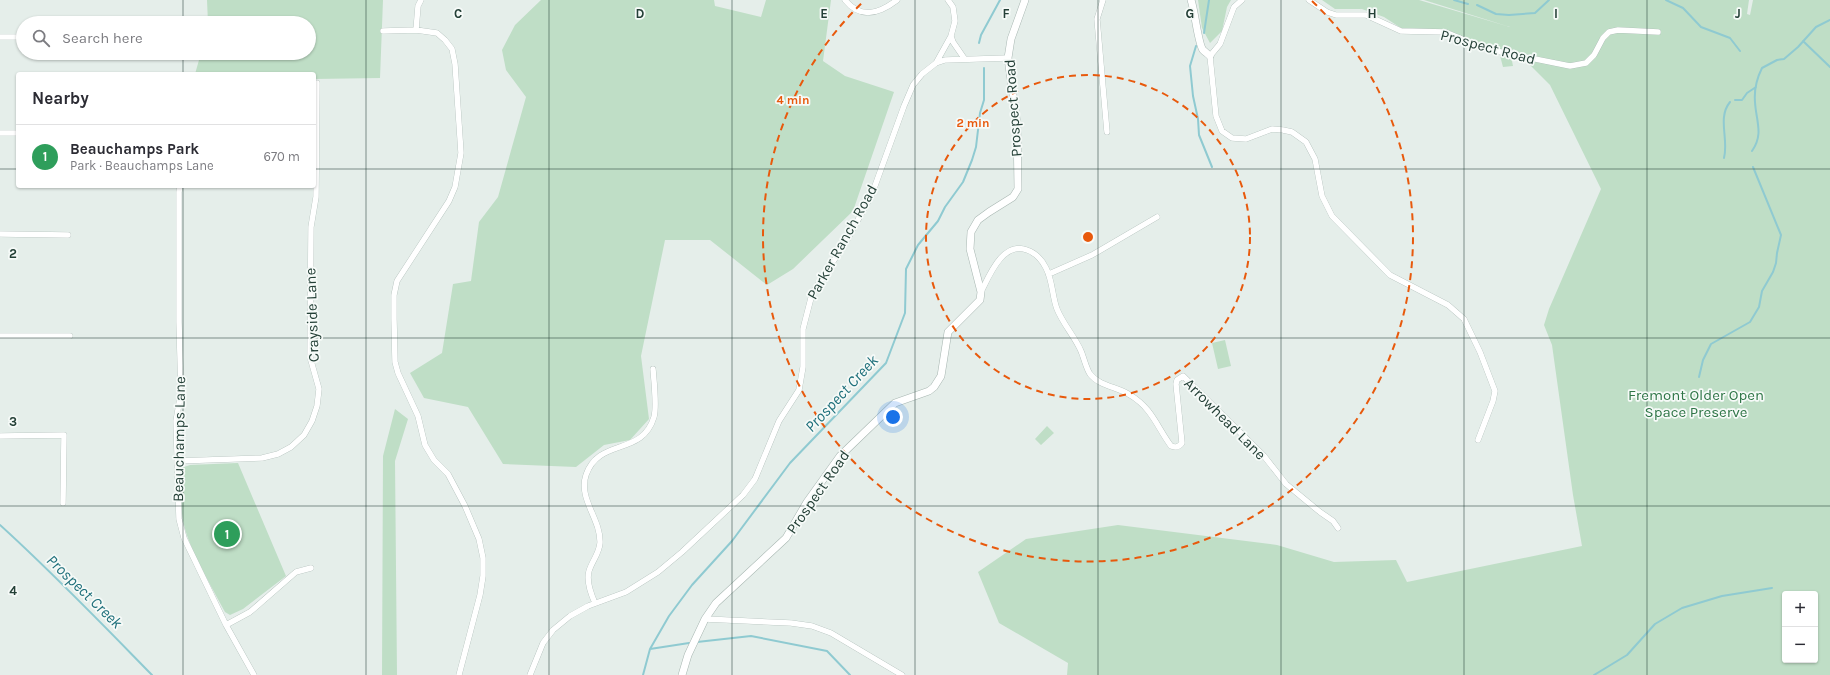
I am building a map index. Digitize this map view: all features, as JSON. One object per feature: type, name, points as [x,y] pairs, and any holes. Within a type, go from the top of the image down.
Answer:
[{"type":"street","points":[[416,30],[418,6],[421,0]]},
{"type":"street","points":[[845,0],[856,9],[869,13],[884,10],[897,0]]},
{"type":"street","points":[[948,0],[952,7],[955,21],[951,36],[953,42],[964,58]]},
{"type":"street","name":"Prospect Road","points":[[682,675],[688,655],[705,619],[716,604],[786,538],[807,502],[840,456],[895,403],[929,391],[934,387],[941,376],[948,332],[980,300],[981,292],[970,249],[971,232],[978,220],[1013,198],[1018,189],[1017,124],[1008,58],[1011,39],[1025,0]]},
{"type":"street","points":[[1103,0],[1097,19],[1107,132]]},
{"type":"street","points":[[1191,0],[1196,14],[1199,40],[1202,49],[1210,56],[1216,116],[1222,131],[1232,138],[1246,139],[1272,129],[1284,130],[1292,132],[1306,142],[1315,159],[1322,196],[1332,216],[1390,276],[1448,305],[1464,319],[1480,352],[1494,391],[1493,402],[1478,440]]},
{"type":"street","points":[[1210,56],[1220,44],[1234,7],[1242,0]]},
{"type":"street","name":"Prospect Road","points":[[1309,0],[1327,12],[1336,15],[1366,15],[1401,31],[1445,32],[1486,49],[1570,66],[1586,63],[1594,55],[1603,38],[1609,32],[1618,30],[1658,32]]},
{"type":"street","points":[[383,31],[416,30],[437,33],[446,40],[452,49],[455,64],[461,153],[455,187],[448,201],[397,282],[394,301],[395,362],[398,373],[418,416],[425,445],[434,460],[448,474],[480,539],[483,558],[481,589],[459,675]]},
{"type":"street","name":"Parker Ranch Road","points":[[936,63],[951,36]]},
{"type":"street","points":[[0,37],[16,37]]},
{"type":"street","name":"Parker Ranch Road","points":[[530,675],[543,643],[553,630],[570,616],[595,603],[626,592],[658,572],[682,552],[743,495],[755,479],[779,422],[799,390],[803,367],[803,329],[812,294],[847,240],[872,194],[904,106],[914,85],[922,74],[936,63],[945,60],[964,58],[1008,58]]},
{"type":"street","name":"Crayside Lane","points":[[316,117],[317,83]]},
{"type":"street","points":[[0,133],[16,133]]},
{"type":"street","name":"Beauchamps Lane","points":[[180,188],[179,322],[181,392],[176,421],[179,519],[184,538],[226,625],[254,675]]},
{"type":"street","name":"Crayside Lane","points":[[177,460],[262,458],[278,454],[291,447],[304,435],[312,421],[317,406],[319,389],[310,357],[311,227],[316,197],[316,188]]},
{"type":"street","points":[[1049,274],[1092,255],[1157,217]]},
{"type":"street","points":[[0,234],[68,235]]},
{"type":"street","name":"Arrowhead Lane","points":[[981,292],[994,266],[1008,251],[1014,248],[1022,248],[1039,256],[1049,274],[1057,310],[1081,350],[1089,373],[1097,380],[1130,395],[1141,403],[1151,412],[1171,446],[1179,447],[1182,443],[1176,380],[1183,376],[1264,456],[1286,484],[1320,512],[1334,520],[1338,528]]},
{"type":"street","points":[[0,336],[70,336]]},
{"type":"street","points":[[595,603],[589,584],[589,571],[597,556],[600,542],[598,530],[586,496],[584,485],[586,475],[597,458],[608,450],[630,444],[641,439],[649,430],[655,416],[653,369]]},
{"type":"street","points":[[0,436],[64,435],[63,503]]},
{"type":"street","points":[[226,625],[250,612],[296,572],[311,568]]},
{"type":"street","points":[[705,619],[791,623],[812,626],[831,633],[902,675]]},
{"type":"green space","points":[[207,0],[383,0],[380,78],[316,79],[316,72],[196,72],[199,60],[316,60],[316,16],[208,16]]},
{"type":"green space","points":[[541,0],[714,0],[715,6],[761,17],[766,0],[831,0],[823,61],[845,76],[894,92],[853,211],[793,269],[767,285],[710,240],[665,240],[641,356],[649,419],[630,440],[604,445],[576,467],[503,464],[468,407],[424,398],[410,373],[442,353],[453,284],[471,281],[479,222],[498,197],[526,97],[506,70],[502,50],[515,25]]},
{"type":"green space","points":[[1198,0],[1231,0],[1227,7],[1222,31],[1210,43],[1202,28]]},
{"type":"green space","name":"Fremont Older Open Space Preserve","points":[[1322,0],[1419,0],[1510,27],[1424,0],[1749,0],[1747,14],[1750,15],[1753,0],[1830,0],[1830,675],[1067,675],[1068,663],[999,623],[978,572],[1026,539],[1118,525],[1277,545],[1334,562],[1396,560],[1407,582],[1582,546],[1573,495],[1552,345],[1544,325],[1549,309],[1601,189],[1550,85],[1514,49],[1510,51],[1513,66],[1503,67],[1499,52],[1446,31],[1401,28],[1384,17],[1362,9],[1335,9]]},
{"type":"green space","points":[[1225,340],[1231,366],[1218,369],[1212,343]]},
{"type":"green space","points":[[395,409],[408,419],[395,461],[397,675],[382,675],[383,456]]},
{"type":"green space","points":[[1047,426],[1054,433],[1041,445],[1035,439]]},
{"type":"green space","points":[[238,463],[286,576],[243,609],[230,615],[225,612],[196,557],[187,535],[182,512],[181,473],[184,467],[190,465]]},
{"type":"waterway","name":"Prospect Creek","points":[[979,43],[981,35],[1000,0]]},
{"type":"waterway","points":[[1204,33],[1209,0]]},
{"type":"waterway","name":"Prospect Creek","points":[[1454,0],[1468,4]]},
{"type":"waterway","name":"Prospect Creek","points":[[1477,5],[1496,14],[1509,15],[1535,13],[1549,0]]},
{"type":"waterway","name":"Prospect Creek","points":[[1666,0],[1683,8],[1701,27],[1730,38],[1740,51]]},
{"type":"waterway","name":"Prospect Creek","points":[[1752,151],[1758,139],[1755,89],[1762,68],[1777,60],[1784,59],[1798,47],[1816,27],[1830,20]]},
{"type":"waterway","points":[[1803,41],[1830,67]]},
{"type":"waterway","points":[[1196,46],[1190,66],[1193,96],[1198,119],[1199,135],[1212,167]]},
{"type":"waterway","name":"Prospect Creek","points":[[643,675],[650,649],[669,616],[692,585],[732,541],[790,463],[886,363],[905,313],[906,269],[918,245],[938,221],[945,207],[963,182],[972,160],[976,147],[980,113],[984,100],[984,68]]},
{"type":"waterway","points":[[1735,100],[1742,100],[1747,93],[1756,87]]},
{"type":"waterway","points":[[1724,158],[1724,115],[1730,102]]},
{"type":"waterway","points":[[1699,377],[1703,360],[1711,344],[1750,322],[1759,307],[1762,291],[1773,272],[1776,263],[1781,235],[1753,167]]},
{"type":"waterway","name":"Prospect Creek","points":[[0,525],[58,580],[152,675]]},
{"type":"waterway","points":[[1594,675],[1627,655],[1655,624],[1682,608],[1722,596],[1772,588]]},
{"type":"waterway","points":[[697,642],[751,636],[827,651],[850,675]]},
{"type":"waterway","points":[[650,649],[689,643]]},
{"type":"place","name":"Beauchamps Park","points":[[227,534]]}]
